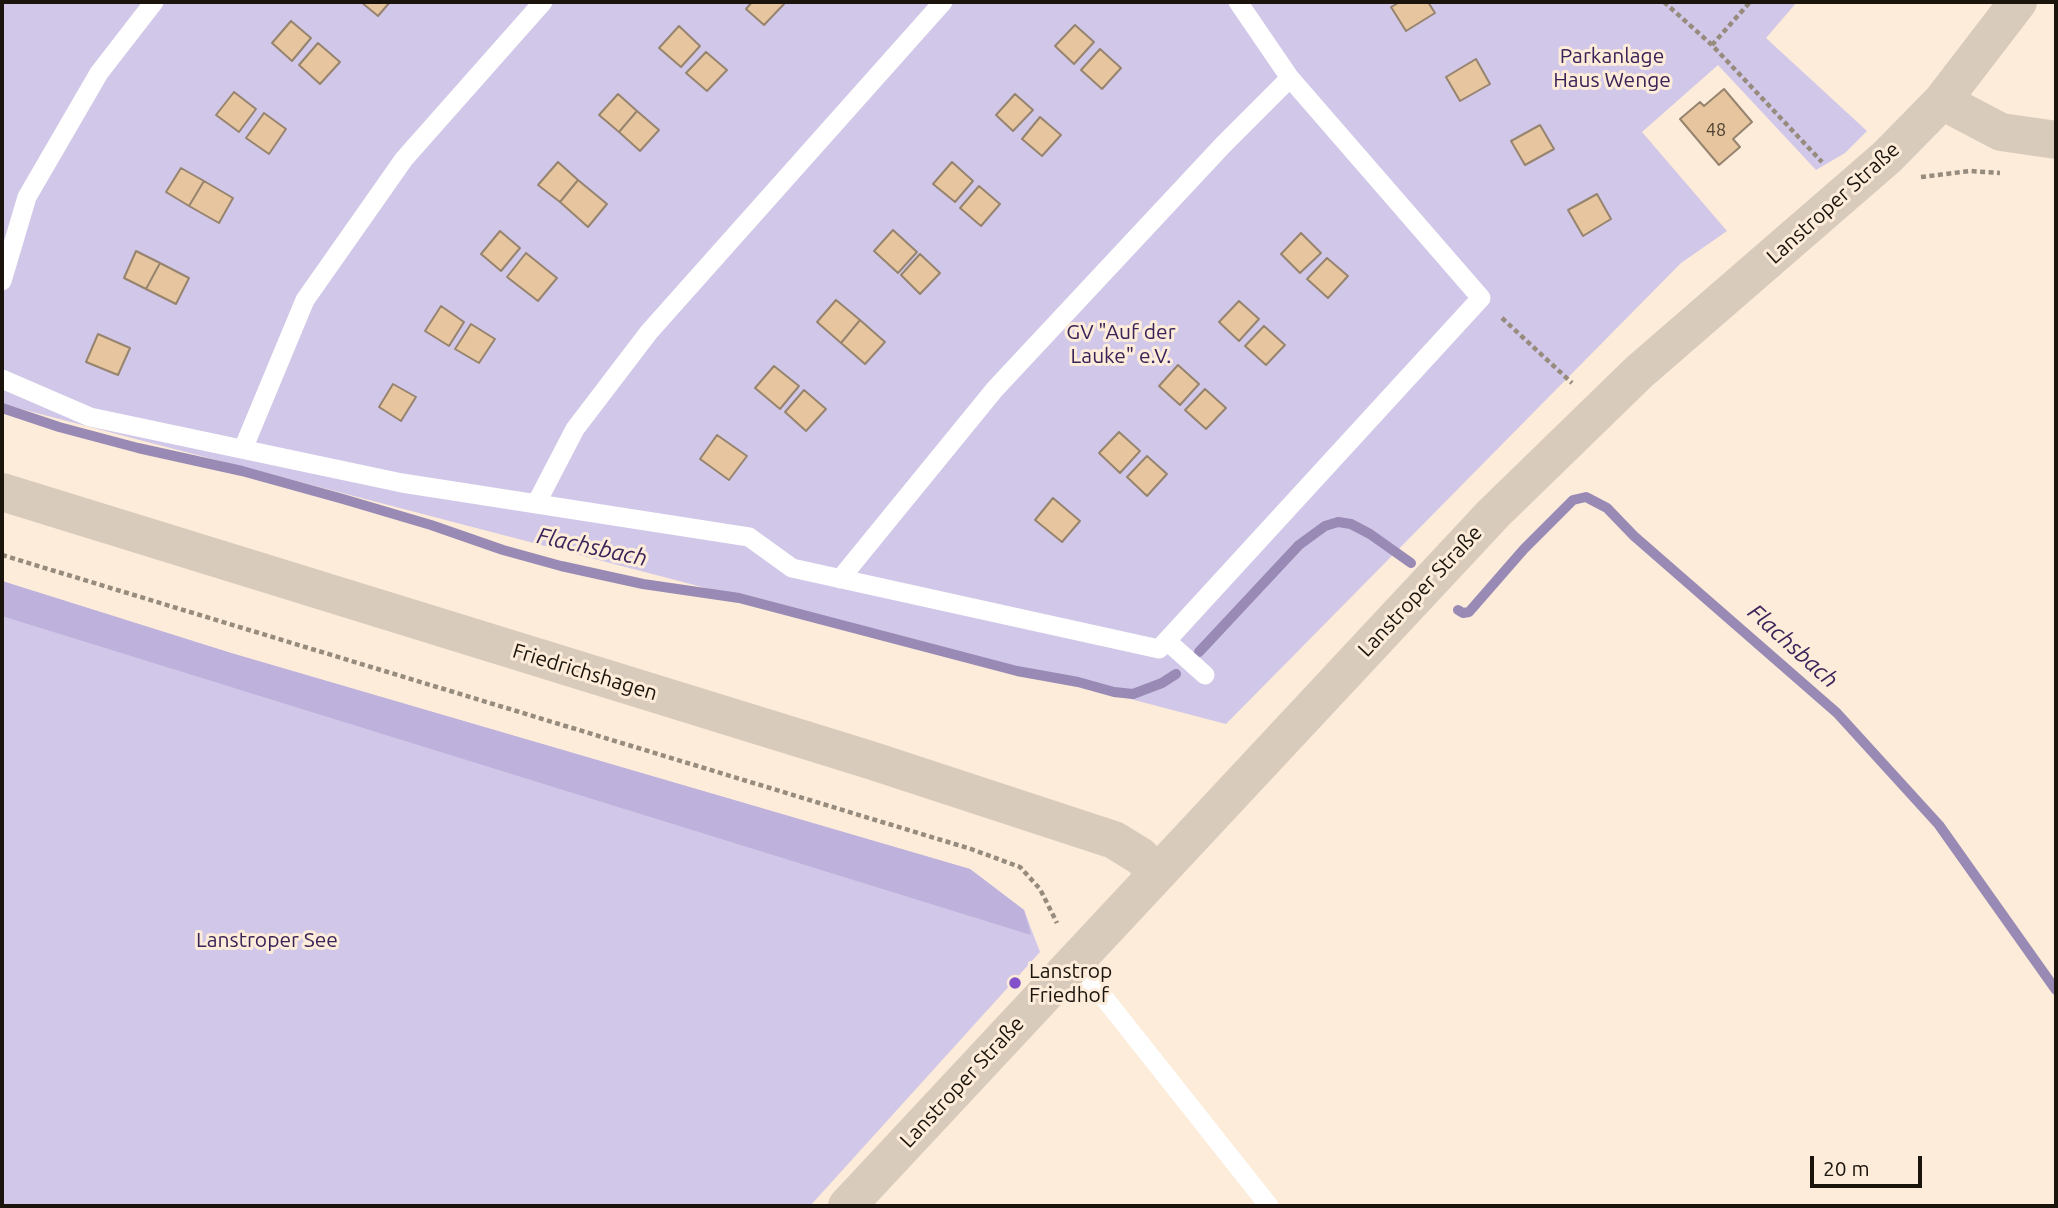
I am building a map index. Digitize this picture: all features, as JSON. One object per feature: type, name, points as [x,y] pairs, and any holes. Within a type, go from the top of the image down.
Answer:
[{"type":"main road","name":"Lanstroper Straße","points":[[847,1206],[1474,533],[1639,372],[1848,192],[1942,101],[2018,2]]},
{"type":"main road","points":[[1942,101],[2001,132],[2056,141]]},
{"type":"main road","name":"Friedrichshagen","points":[[2,492],[870,760],[1114,840],[1140,856],[1158,873]]},
{"type":"lane","points":[[2,281],[27,197],[99,73],[155,2]]},
{"type":"lane","points":[[243,449],[305,300],[404,159],[543,2]]},
{"type":"lane","points":[[536,504],[575,429],[649,332],[943,2]]},
{"type":"lane","points":[[2,379],[90,417],[402,483],[749,537],[792,568],[1160,649],[1481,298],[1290,78],[1238,2]]},
{"type":"lane","points":[[840,579],[995,389],[1223,145],[1290,78]]},
{"type":"lane","points":[[1167,641],[1205,675]]},
{"type":"lane","points":[[1074,964],[1094,985],[1269,1206]]},
{"type":"path","points":[[1664,2],[1712,45],[1813,151],[1848,192]]},
{"type":"path","points":[[1712,45],[1750,2]]},
{"type":"path","points":[[1920,178],[1970,171],[2007,174]]},
{"type":"path","points":[[1481,298],[1600,410]]},
{"type":"path","points":[[2,555],[971,849],[1020,867],[1040,889],[1074,964]]},
{"type":"green space","name":"GV \"Auf der Lauke\" e.V.","points":[[2,2],[1797,2],[1766,38],[1867,131],[1845,153],[1816,170],[1718,65],[1642,132],[1727,231],[1681,263],[1226,724],[2,404]]},
{"type":"green space","name":"Lanstroper See","points":[[2,581],[231,653],[970,869],[1024,910],[1040,952],[810,1206],[2,1206]]},
{"type":"shaded area","points":[[2,581],[231,653],[970,869],[1024,910],[1031,935],[2,616]]},
{"type":"building","points":[[361,2],[390,2],[378,16]]},
{"type":"building","points":[[752,2],[784,4],[764,25],[746,9]]},
{"type":"building","points":[[1400,2],[1428,2],[1435,13],[1406,31],[1391,7]]},
{"type":"building","points":[[291,21],[311,38],[292,61],[272,43]]},
{"type":"building","points":[[1075,25],[1094,42],[1074,64],[1055,46]]},
{"type":"building","points":[[679,26],[700,46],[681,67],[659,48]]},
{"type":"building","points":[[318,43],[340,62],[320,84],[299,65]]},
{"type":"building","points":[[1100,49],[1121,68],[1102,89],[1081,70]]},
{"type":"building","points":[[706,52],[727,70],[707,91],[686,73]]},
{"type":"building","points":[[1476,59],[1490,84],[1460,101],[1446,77]]},
{"type":"building","points":[[1724,89],[1752,122],[1733,139],[1740,147],[1719,165],[1680,119],[1700,102],[1704,106]]},
{"type":"building","points":[[234,92],[256,109],[239,132],[216,115]]},
{"type":"building","points":[[618,94],[637,111],[619,132],[599,115]]},
{"type":"building","points":[[1015,94],[1033,110],[1013,131],[996,115]]},
{"type":"building","points":[[637,111],[659,130],[640,151],[619,132]]},
{"type":"building","points":[[264,113],[286,129],[269,154],[246,138]]},
{"type":"building","points":[[1040,117],[1061,135],[1042,156],[1022,139]]},
{"type":"building","points":[[1540,125],[1554,149],[1525,165],[1511,141]]},
{"type":"building","points":[[558,162],[578,180],[560,202],[538,185]]},
{"type":"building","points":[[952,162],[973,181],[955,202],[933,184]]},
{"type":"building","points":[[181,168],[204,181],[189,206],[166,192]]},
{"type":"building","points":[[578,180],[607,204],[588,227],[560,202]]},
{"type":"building","points":[[204,181],[233,198],[219,223],[189,206]]},
{"type":"building","points":[[979,186],[1000,204],[981,226],[960,208]]},
{"type":"building","points":[[1597,194],[1611,219],[1583,236],[1568,210]]},
{"type":"building","points":[[893,230],[917,252],[898,273],[874,251]]},
{"type":"building","points":[[500,231],[520,248],[501,271],[481,254]]},
{"type":"building","points":[[1301,233],[1321,253],[1300,273],[1281,254]]},
{"type":"building","points":[[136,251],[160,263],[146,289],[124,278]]},
{"type":"building","points":[[526,253],[557,278],[538,301],[507,277]]},
{"type":"building","points":[[920,254],[940,273],[920,294],[901,275]]},
{"type":"building","points":[[1327,258],[1348,276],[1328,298],[1307,279]]},
{"type":"building","points":[[160,263],[189,278],[176,304],[146,289]]},
{"type":"building","points":[[836,300],[860,320],[841,343],[817,322]]},
{"type":"building","points":[[1239,301],[1259,319],[1239,341],[1219,322]]},
{"type":"building","points":[[441,306],[464,322],[449,346],[425,331]]},
{"type":"building","points":[[860,320],[885,342],[865,364],[841,343]]},
{"type":"building","points":[[471,324],[495,339],[479,363],[455,349]]},
{"type":"building","points":[[1264,326],[1285,345],[1266,365],[1245,346]]},
{"type":"building","points":[[98,334],[130,348],[118,375],[86,362]]},
{"type":"building","points":[[1178,365],[1199,384],[1180,405],[1159,386]]},
{"type":"building","points":[[774,366],[799,386],[780,409],[755,388]]},
{"type":"building","points":[[393,384],[416,397],[401,421],[379,407]]},
{"type":"building","points":[[1205,389],[1226,408],[1206,429],[1185,410]]},
{"type":"building","points":[[804,390],[826,409],[806,431],[785,412]]},
{"type":"building","points":[[1119,432],[1140,451],[1120,473],[1099,453]]},
{"type":"building","points":[[717,435],[747,456],[729,480],[700,459]]},
{"type":"building","points":[[1147,456],[1167,474],[1147,496],[1127,477]]},
{"type":"building","points":[[1053,498],[1080,521],[1062,542],[1035,520]]},
{"type":"waterway","name":"Flachsbach","points":[[2,408],[59,427],[242,471],[343,499],[561,566],[643,584],[739,598],[1017,671],[1133,694],[1162,683],[1176,674]]},
{"type":"waterway","name":"Flachsbach","points":[[1458,610],[1469,612],[1524,549],[1573,500],[1586,497],[1607,508],[1634,536],[1837,713],[1939,825],[2056,990]]},
{"type":"waterway","name":"Flachsbach","points":[[1199,652],[1299,545],[1325,526],[1338,522],[1351,524],[1411,563]]},
{"type":"place","name":"Lanstrop Friedhof","points":[[1015,983]]},
{"type":"park label","name":"Parkanlage Haus Wenge","points":[[1612,68]]}]
